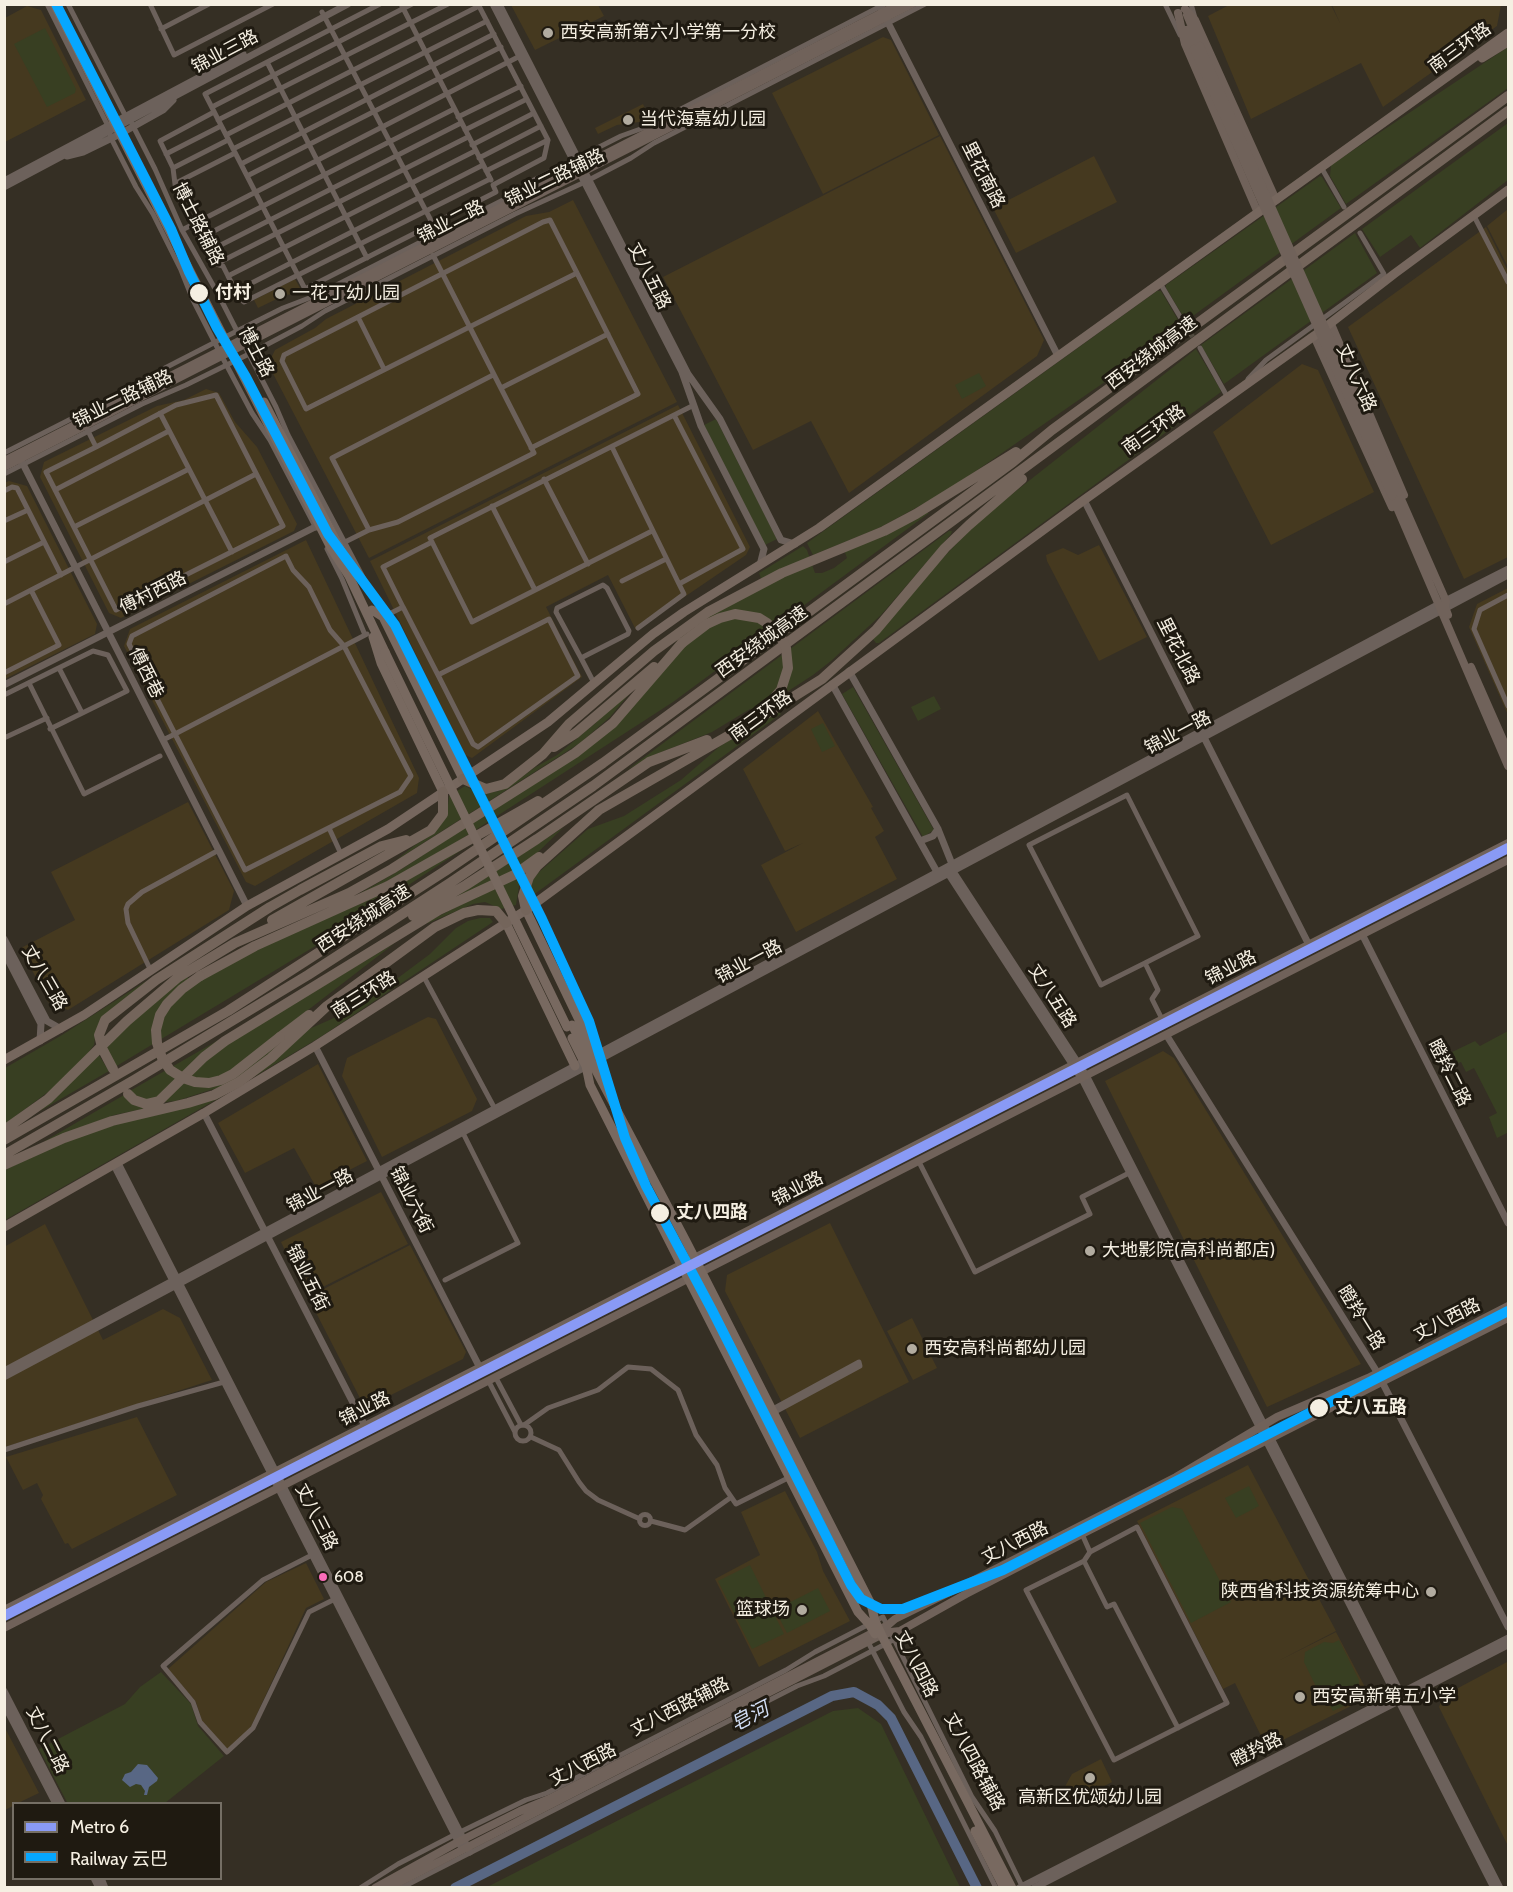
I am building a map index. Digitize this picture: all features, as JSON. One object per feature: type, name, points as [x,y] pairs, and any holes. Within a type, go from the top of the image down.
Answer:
[{"type":"highway","name":"南三环路","points":[[4,1060],[61,1029],[247,906],[388,829],[548,722],[595,685],[653,634],[684,612],[795,544],[1509,33]]},
{"type":"highway","points":[[1438,85],[1509,42]]},
{"type":"highway","name":"西安绕城高速","points":[[4,1140],[157,1053],[278,979],[445,872],[603,763],[994,476],[1052,430],[1509,96]]},
{"type":"highway","name":"西安绕城高速","points":[[4,1155],[135,1080],[308,975],[450,883],[592,786],[1509,111]]},
{"type":"highway","name":"南三环路","points":[[4,1227],[204,1113],[315,1046],[526,910],[849,671],[1331,324],[1394,274],[1509,190]]},
{"type":"highway","points":[[463,779],[486,789],[496,788],[514,778],[543,754],[576,733],[728,600],[782,573],[884,531],[916,514],[1052,430]]},
{"type":"highway","points":[[128,1094],[134,1100],[146,1104],[159,1101],[204,1057],[225,1041],[439,910],[514,875],[599,810],[822,679],[876,630],[945,548],[1062,442]]},
{"type":"highway","points":[[177,978],[235,943],[349,893],[392,869],[575,753],[607,729],[631,705],[678,642],[707,624],[735,614],[759,618],[781,637],[786,648],[789,668],[780,690],[766,710],[701,743],[665,754],[649,762],[466,885],[308,975]]},
{"type":"highway","points":[[730,733],[753,716]]},
{"type":"highway","points":[[327,1006],[307,1016],[233,1074],[209,1083],[183,1078],[170,1070],[162,1058],[157,1043],[156,1030],[160,1015],[167,1004],[200,976],[255,945],[388,886],[603,763]]},
{"type":"highway","points":[[4,1130],[55,1093],[127,1021],[203,958],[421,837],[438,823],[443,814],[443,792]]},
{"type":"highway","points":[[526,910],[523,896],[525,886],[533,871],[599,810]]},
{"type":"highway","points":[[113,1069],[99,1035],[101,1027],[111,1013],[270,907],[382,846],[421,837]]},
{"type":"highway","points":[[4,1165],[64,1138],[112,1121],[214,1095],[239,1082],[271,1058],[327,1006],[435,927],[464,913],[478,910],[496,911],[506,923]]},
{"type":"main road","name":"博士路","points":[[54,4],[388,652]]},
{"type":"main road","name":"博士路","points":[[60,4],[119,127]]},
{"type":"main road","name":"锦业二路","points":[[4,467],[232,348],[430,250],[899,4]]},
{"type":"main road","name":"锦业二路","points":[[884,13],[912,4]]},
{"type":"main road","points":[[1182,7],[1185,44],[1258,213]]},
{"type":"main road","points":[[1182,7],[1195,20],[1276,200]]},
{"type":"main road","name":"丈八六路","points":[[1182,7],[1197,48],[1395,494],[1419,536],[1443,606],[1509,766]]},
{"type":"main road","name":"锦业二路","points":[[430,250],[439,236],[581,170]]},
{"type":"main road","points":[[1331,324],[1403,492],[1419,536]]},
{"type":"main road","points":[[1314,336],[1386,496],[1406,530]]},
{"type":"main road","name":"博士路","points":[[232,348],[341,543],[369,612]]},
{"type":"main road","name":"锦业二路","points":[[4,461],[20,459]]},
{"type":"main road","name":"丈八六路","points":[[1395,494],[1406,530],[1509,751]]},
{"type":"main road","points":[[443,792],[368,633],[369,612],[382,617],[463,779]]},
{"type":"main road","name":"丈八四路","points":[[388,652],[587,1062],[644,1161],[871,1605],[878,1634],[1004,1887]]},
{"type":"main road","name":"锦业路","points":[[4,1610],[1509,843]]},
{"type":"main road","name":"锦业路","points":[[4,1629],[1509,861]]},
{"type":"main road","points":[[526,910],[587,1062]]},
{"type":"main road","points":[[506,923],[587,1062]]},
{"type":"main road","name":"丈八四路","points":[[587,1062],[590,1085],[858,1612],[878,1634],[1012,1887]]},
{"type":"main road","name":"丈八西路","points":[[375,1887],[878,1634],[895,1619],[1176,1477],[1261,1426],[1377,1372],[1509,1306]]},
{"type":"main road","name":"丈八西路","points":[[878,1634],[900,1631],[1082,1534],[1509,1318]]},
{"type":"main road","name":"丈八西路","points":[[388,1887],[462,1843]]},
{"type":"street","name":"博士路辅路","points":[[47,4],[119,127],[155,169],[232,348],[315,527],[368,633]]},
{"type":"street","name":"博士路辅路","points":[[68,4],[119,127]]},
{"type":"street","points":[[150,4],[174,55],[273,4]]},
{"type":"street","points":[[161,28],[209,4]]},
{"type":"street","name":"锦业三路","points":[[119,127],[338,4]]},
{"type":"street","name":"锦业三路","points":[[119,127],[323,14],[348,4]]},
{"type":"street","points":[[380,4],[205,94],[305,289],[496,192],[402,7]]},
{"type":"street","points":[[173,168],[288,104],[479,5],[548,140],[544,158],[426,211],[244,302],[240,299],[223,266],[211,260],[192,224],[176,192],[173,168],[160,141],[274,76],[402,7],[412,4]]},
{"type":"street","points":[[166,154],[281,89],[448,4]]},
{"type":"street","name":"丈八五路","points":[[493,4],[576,159]]},
{"type":"street","name":"丈八五路","points":[[499,4],[581,170],[688,374],[720,419],[781,540],[795,544]]},
{"type":"street","name":"锦业二路辅路","points":[[4,453],[130,389],[163,369],[232,348],[283,308],[317,295],[439,236],[532,181],[621,136],[646,127],[884,13],[925,4]]},
{"type":"street","points":[[1165,4],[1185,44]]},
{"type":"street","name":"锦业二路辅路","points":[[430,250],[587,181],[884,13]]},
{"type":"street","name":"里花南路","points":[[884,13],[1058,356]]},
{"type":"street","points":[[323,14],[439,236]]},
{"type":"street","points":[[176,183],[296,118],[487,21]]},
{"type":"street","points":[[241,164],[494,34]]},
{"type":"street","points":[[247,176],[501,47]]},
{"type":"street","points":[[182,230],[520,56]]},
{"type":"street","points":[[267,62],[367,258]]},
{"type":"street","points":[[207,252],[397,155],[521,86]]},
{"type":"street","points":[[465,130],[527,99]]},
{"type":"street","points":[[200,238],[454,109]]},
{"type":"street","points":[[228,276],[411,183],[534,113]]},
{"type":"street","points":[[479,158],[541,126]]},
{"type":"street","points":[[4,187],[119,127]]},
{"type":"street","points":[[4,181],[119,127]]},
{"type":"street","points":[[216,264],[468,137]]},
{"type":"street","points":[[236,291],[419,198],[548,140]]},
{"type":"street","points":[[1321,167],[1344,207]]},
{"type":"street","name":"丈八五路","points":[[587,181],[682,372],[701,426],[764,549],[760,565]]},
{"type":"street","points":[[1474,216],[1509,282]]},
{"type":"street","points":[[531,448],[638,394],[608,334],[577,273],[550,220],[284,354],[282,362],[306,409],[577,273]]},
{"type":"street","points":[[1200,348],[1231,396],[1266,360],[1384,274],[1360,233]]},
{"type":"street","points":[[403,607],[382,617],[380,607],[341,543],[369,530],[398,522],[534,453],[430,250]]},
{"type":"street","points":[[1160,283],[1182,320]]},
{"type":"street","points":[[358,317],[384,369]]},
{"type":"street","points":[[501,388],[608,334]]},
{"type":"street","points":[[369,530],[332,458],[493,375]]},
{"type":"street","points":[[216,395],[283,526],[116,610],[46,471],[160,413],[176,405],[216,395]]},
{"type":"street","points":[[652,531],[472,622],[430,538],[694,405]]},
{"type":"street","points":[[160,413],[231,552]]},
{"type":"street","points":[[674,415],[743,549],[679,584]]},
{"type":"street","points":[[85,426],[96,447]]},
{"type":"street","points":[[55,490],[169,431]]},
{"type":"street","points":[[612,447],[684,594],[638,628]]},
{"type":"street","points":[[4,474],[20,459]]},
{"type":"street","name":"傅西巷","points":[[20,459],[247,906]]},
{"type":"street","points":[[74,527],[189,469]]},
{"type":"street","points":[[4,604],[256,474]]},
{"type":"street","points":[[544,479],[588,564]]},
{"type":"street","points":[[4,491],[12,487],[17,488],[61,575]]},
{"type":"street","name":"里花北路","points":[[1084,500],[1309,945]]},
{"type":"street","points":[[492,506],[535,590]]},
{"type":"street","points":[[4,522],[28,510]]},
{"type":"street","name":"傅村西路","points":[[4,685],[315,527]]},
{"type":"street","points":[[4,562],[44,542]]},
{"type":"street","points":[[432,542],[383,567],[473,744],[478,747],[578,676],[549,619],[438,675]]},
{"type":"street","points":[[286,556],[293,570],[309,587],[330,630],[344,646],[411,776],[400,792],[245,870],[175,734],[129,644],[132,636],[286,556]]},
{"type":"street","points":[[622,581],[666,559]]},
{"type":"street","name":"锦业一路","points":[[461,1130],[495,1109],[951,869],[1509,569]]},
{"type":"street","name":"锦业一路","points":[[1443,606],[1509,575]]},
{"type":"street","points":[[580,658],[630,631],[608,588],[603,585],[557,608],[556,612],[580,658],[595,685]]},
{"type":"street","points":[[4,673],[59,645],[31,590]]},
{"type":"street","points":[[1509,596],[1480,610],[1474,628],[1509,706]]},
{"type":"street","points":[[163,740],[368,633]]},
{"type":"street","points":[[4,695],[93,651],[108,655],[127,691],[50,729]]},
{"type":"street","points":[[59,668],[82,713]]},
{"type":"street","name":"丈八五路","points":[[849,671],[938,829],[951,869],[1085,1078],[1261,1426]]},
{"type":"street","points":[[29,683],[84,794],[160,756]]},
{"type":"street","points":[[832,684],[937,872],[951,869]]},
{"type":"street","points":[[4,738],[47,718]]},
{"type":"street","points":[[1127,795],[1198,936],[1145,963],[1101,986],[1029,845],[1127,795]]},
{"type":"street","points":[[329,828],[341,854]]},
{"type":"street","points":[[920,841],[933,836],[938,829]]},
{"type":"street","points":[[151,971],[128,923],[126,909],[128,903],[142,891],[219,850]]},
{"type":"street","name":"锦业一路","points":[[4,1371],[268,1234],[937,872]]},
{"type":"street","name":"瞪羚二路","points":[[1363,936],[1509,1223]]},
{"type":"street","name":"丈八三路","points":[[4,939],[47,1021],[61,1029]]},
{"type":"street","name":"丈八三路","points":[[4,952],[41,1024],[40,1041]]},
{"type":"street","points":[[1145,963],[1158,990],[1152,999],[1162,1019]]},
{"type":"street","points":[[424,976],[495,1109]]},
{"type":"street","name":"瞪羚一路","points":[[1167,1036],[1383,1382],[1509,1627]]},
{"type":"street","name":"锦业六街","points":[[315,1046],[480,1368]]},
{"type":"street","name":"丈八五路","points":[[1085,1078],[1129,1173],[1500,1887]]},
{"type":"street","name":"锦业五街","points":[[204,1113],[365,1426]]},
{"type":"street","points":[[445,1280],[518,1244],[461,1130]]},
{"type":"street","points":[[919,1162],[975,1272],[1090,1214],[1082,1197],[1129,1173]]},
{"type":"street","name":"丈八三路","points":[[116,1164],[462,1843]]},
{"type":"street","name":"锦业一路","points":[[4,1377],[176,1282]]},
{"type":"street","name":"丈八三路","points":[[176,1282],[224,1382],[274,1473]]},
{"type":"street","points":[[759,1418],[772,1412],[860,1366],[859,1362],[772,1412]]},
{"type":"street","points":[[516,1432],[548,1408],[598,1390],[628,1367],[651,1369],[678,1390],[696,1435],[717,1465],[730,1498],[736,1504],[802,1471]]},
{"type":"street","points":[[493,1380],[523,1425],[529,1428],[531,1437]]},
{"type":"street","points":[[493,1380],[517,1438],[522,1441],[531,1437]]},
{"type":"street","points":[[4,1450],[138,1406],[224,1382]]},
{"type":"street","points":[[531,1437],[559,1450],[586,1491],[598,1500],[640,1519],[643,1514],[646,1514],[650,1516],[651,1521],[684,1530],[730,1498]]},
{"type":"street","name":"丈八三路","points":[[281,1487],[312,1555],[462,1843]]},
{"type":"street","points":[[1137,1527],[1227,1703],[1114,1760],[1026,1590],[1084,1561],[1090,1552],[1137,1527]]},
{"type":"street","points":[[1082,1534],[1090,1552]]},
{"type":"street","points":[[312,1555],[263,1580],[163,1666],[193,1702],[201,1722],[227,1752],[253,1728],[309,1612],[335,1599]]},
{"type":"street","points":[[1084,1561],[1107,1607],[1114,1604],[1178,1728]]},
{"type":"street","name":"丈八西路辅路","points":[[401,1887],[526,1800],[547,1793],[786,1670],[815,1652],[878,1634]]},
{"type":"street","name":"丈八四路辅路","points":[[878,1634],[994,1831],[1022,1887]]},
{"type":"street","name":"丈八四路辅路","points":[[878,1634],[904,1712],[921,1737],[996,1887]]},
{"type":"street","name":"瞪羚路","points":[[1034,1887],[1509,1638]]},
{"type":"street","name":"瞪羚路","points":[[1022,1887],[1509,1644]]},
{"type":"street","name":"丈八二路","points":[[4,1690],[61,1802]]},
{"type":"street","name":"丈八五路","points":[[1400,1697],[1494,1887]]},
{"type":"street","name":"丈八二路","points":[[4,1704],[55,1802]]},
{"type":"street","name":"丈八西路辅路","points":[[360,1887],[398,1864],[462,1843]]},
{"type":"shaded area","points":[[1231,4],[1331,5],[1340,23],[1332,5],[1501,5],[1497,26],[1383,107],[1361,63],[1251,119],[1208,16]]},
{"type":"shaded area","name":"西安高新第六小学第一分校","points":[[511,5],[598,5],[604,16],[535,50]]},
{"type":"shaded area","points":[[27,6],[41,10],[86,100],[5,142],[5,18]]},
{"type":"shaded area","points":[[883,37],[891,40],[939,135],[823,194],[772,93]]},
{"type":"shaded area","name":"当代海嘉幼儿园","points":[[643,104],[649,117],[639,122],[617,125],[598,134],[595,128]]},
{"type":"shaded area","points":[[940,136],[1044,340],[1037,356],[849,493],[811,421],[753,450],[663,277]]},
{"type":"shaded area","points":[[1094,156],[1117,202],[1016,253],[993,208]]},
{"type":"shaded area","points":[[573,200],[677,402],[369,558],[268,364],[275,350],[315,328],[326,319],[526,216],[549,212]]},
{"type":"shaded area","points":[[1508,209],[1508,267],[1487,226]]},
{"type":"shaded area","points":[[1486,227],[1508,271],[1508,557],[1464,579],[1348,327]]},
{"type":"shaded area","name":"一花丁幼儿园","points":[[295,279],[303,293],[285,295],[258,308],[254,300]]},
{"type":"shaded area","points":[[1302,364],[1318,370],[1374,492],[1271,545],[1213,432]]},
{"type":"shaded area","points":[[206,389],[219,393],[235,422],[257,447],[297,524],[294,531],[121,618],[109,613],[40,477],[44,462],[157,406],[184,400]]},
{"type":"shaded area","points":[[678,405],[750,547],[746,555],[636,630],[608,575],[546,607],[582,677],[472,758],[465,755],[370,561]]},
{"type":"shaded area","points":[[9,481],[27,486],[97,624],[95,634],[5,679],[4,483]]},
{"type":"shaded area","points":[[306,540],[419,778],[417,793],[255,886],[246,882],[124,646],[130,629]]},
{"type":"shaded area","points":[[1099,545],[1147,637],[1099,661],[1046,555],[1063,548],[1078,555]]},
{"type":"shaded area","points":[[1508,588],[1508,715],[1469,627],[1477,604]]},
{"type":"shaded area","points":[[818,711],[873,807],[871,808],[884,831],[875,837],[897,879],[796,932],[761,865],[803,843],[785,851],[743,769]]},
{"type":"shaded area","points":[[188,802],[234,891],[229,910],[68,1010],[48,1002],[21,948],[75,920],[51,872]]},
{"type":"shaded area","points":[[428,1017],[436,1019],[477,1099],[472,1111],[382,1157],[342,1076],[347,1058]]},
{"type":"shaded area","points":[[1163,1051],[1174,1058],[1361,1364],[1267,1407],[1105,1081]]},
{"type":"shaded area","points":[[318,1064],[367,1161],[316,1187],[294,1148],[245,1173],[218,1123]]},
{"type":"shaded area","points":[[381,1192],[408,1244],[307,1295],[281,1242]]},
{"type":"shaded area","points":[[830,1223],[909,1382],[800,1438],[725,1291],[727,1275]]},
{"type":"shaded area","points":[[45,1224],[103,1340],[163,1309],[180,1318],[212,1380],[5,1447],[4,1247]]},
{"type":"shaded area","points":[[410,1245],[466,1352],[463,1359],[371,1405],[363,1404],[308,1297]]},
{"type":"shaded area","name":"西安高科尚都幼儿园","points":[[912,1318],[937,1368],[913,1380],[887,1331]]},
{"type":"shaded area","points":[[137,1417],[177,1495],[72,1549],[68,1543],[65,1544],[41,1499],[43,1495],[37,1483],[23,1490],[6,1457]]},
{"type":"shaded area","points":[[1248,1465],[1336,1631],[1278,1661],[1336,1632],[1366,1689],[1353,1705],[1267,1748],[1235,1683],[1223,1689],[1137,1521]]},
{"type":"shaded area","points":[[785,1491],[850,1621],[759,1667],[715,1579],[760,1555],[741,1512]]},
{"type":"shaded area","points":[[306,1563],[324,1599],[306,1608],[250,1729],[227,1749],[202,1721],[196,1702],[168,1669],[266,1582]]},
{"type":"shaded area","points":[[1507,1662],[1508,1846],[1439,1707],[1443,1696]]},
{"type":"shaded area","points":[[5,1728],[39,1793],[20,1802],[12,1802],[12,1806],[5,1810]]},
{"type":"shaded area","name":"高新区优颂幼儿园","points":[[1101,1759],[1112,1782],[1071,1804],[1063,1790],[1072,1774]]},
{"type":"green space","points":[[45,28],[76,89],[75,93],[47,107],[14,44]]},
{"type":"green space","points":[[1508,47],[1508,88],[1346,204],[1330,176],[1331,165]]},
{"type":"green space","points":[[1508,123],[1508,180],[1420,248],[1411,235],[1380,257],[1362,229]]},
{"type":"green space","points":[[1320,176],[1341,208],[1186,321],[1166,285]]},
{"type":"green space","points":[[1355,233],[1377,273],[1224,384],[1201,345]]},
{"type":"green space","points":[[1157,291],[1161,291],[1181,325],[1112,377],[947,491],[879,528],[813,555],[807,543]]},
{"type":"green space","points":[[1196,349],[1221,392],[876,643],[872,638],[921,581],[978,521]]},
{"type":"green space","points":[[979,373],[986,386],[962,399],[955,385]]},
{"type":"green space","points":[[716,419],[777,539],[765,545],[704,425]]},
{"type":"green space","points":[[929,513],[673,702],[460,840],[407,871],[347,901],[405,867],[596,741],[686,630],[763,584],[759,573],[803,546],[807,550],[815,573],[822,573],[834,568],[847,558],[844,550]]},
{"type":"green space","points":[[952,531],[951,534],[881,615],[813,675],[756,712],[750,709],[712,732],[654,755],[627,770]]},
{"type":"green space","points":[[635,687],[610,717],[580,743],[395,861],[435,833],[448,805],[449,796],[465,786],[477,792],[488,793],[511,785],[557,755]]},
{"type":"green space","points":[[853,687],[934,830],[923,837],[842,694]]},
{"type":"green space","points":[[934,696],[941,709],[918,721],[911,707]]},
{"type":"green space","points":[[777,709],[781,714],[532,896],[528,896],[533,879],[538,873],[588,829],[624,816],[681,780],[719,747]]},
{"type":"green space","points":[[823,723],[835,746],[822,752],[811,729]]},
{"type":"green space","points":[[564,827],[535,855],[514,871],[451,900]]},
{"type":"green space","points":[[486,834],[322,942],[115,1067],[105,1048],[129,1023],[187,976],[192,984],[215,970]]},
{"type":"green space","points":[[521,874],[516,905],[501,909],[485,902],[473,904],[426,924],[429,921]]},
{"type":"green space","points":[[490,918],[493,922],[322,1036],[257,1075],[243,1083],[210,1090],[176,1101],[164,1102],[218,1049],[395,943],[277,1034],[309,1029],[359,1007],[430,954],[456,928],[468,921]]},
{"type":"green space","points":[[146,981],[95,1038],[94,1045],[88,1053],[56,1086],[5,1124],[5,1068],[62,1035]]},
{"type":"green space","points":[[1508,1031],[1508,1134],[1497,1138],[1489,1117],[1497,1113],[1474,1068],[1466,1072],[1452,1052],[1475,1041],[1480,1046]]},
{"type":"green space","points":[[222,1038],[162,1096],[147,1101],[128,1092]]},
{"type":"green space","points":[[98,1054],[109,1071],[40,1111]]},
{"type":"green space","points":[[233,1090],[5,1220],[5,1170],[41,1152],[91,1132]]},
{"type":"green space","points":[[124,1095],[147,1108],[114,1115],[43,1142]]},
{"type":"green space","points":[[1249,1486],[1259,1506],[1236,1518],[1225,1498]]},
{"type":"green space","points":[[1172,1507],[1182,1509],[1231,1602],[1191,1623],[1140,1523]]},
{"type":"green space","points":[[750,1565],[784,1634],[752,1649],[718,1581]]},
{"type":"green space","name":"篮球场","points":[[818,1588],[830,1611],[787,1633],[775,1610]]},
{"type":"green space","points":[[1339,1640],[1359,1680],[1359,1694],[1352,1702],[1333,1711],[1329,1704],[1325,1705],[1304,1662],[1305,1652],[1324,1642],[1333,1643]]},
{"type":"green space","points":[[161,1672],[191,1704],[198,1726],[224,1756],[166,1802],[67,1802],[39,1749],[125,1704],[140,1687]]},
{"type":"green space","points":[[858,1708],[881,1724],[960,1887],[487,1887],[833,1711]]},
{"type":"water","points":[[138,1764],[147,1765],[158,1778],[149,1787],[147,1795],[144,1795],[145,1791],[141,1785],[136,1784],[130,1787],[122,1780],[125,1774],[131,1772]]},
{"type":"waterway","name":"皂河","points":[[455,1888],[832,1696],[854,1692],[878,1705],[891,1718],[977,1888]]},
{"type":"tunnel","points":[[1182,320],[1196,342]]},
{"type":"metro line","name":"6","points":[[4,1616],[1508,848]]},
{"type":"rail line","name":"云巴","points":[[56,4],[171,229],[217,328],[246,377],[328,534],[395,625],[542,919],[589,1021],[625,1138],[646,1186],[712,1310],[851,1585],[861,1599],[881,1609],[903,1609],[1003,1570],[1508,1311]]},
{"type":"place","name":"西安高新第六小学第一分校","points":[[548,33]]},
{"type":"place","name":"当代海嘉幼儿园","points":[[628,120]]},
{"type":"place","name":"付村","points":[[199,293]]},
{"type":"place","name":"一花丁幼儿园","points":[[280,294]]},
{"type":"place","name":"丈八四路","points":[[660,1213]]},
{"type":"place","name":"大地影院(高科尚都店)","points":[[1090,1251]]},
{"type":"place","name":"西安高科尚都幼儿园","points":[[912,1349]]},
{"type":"place","name":"丈八五路","points":[[1319,1408]]},
{"type":"place","name":"608","points":[[323,1577]]},
{"type":"place","name":"陕西省科技资源统筹中心","points":[[1431,1592]]},
{"type":"place","name":"篮球场","points":[[802,1610]]},
{"type":"place","name":"西安高新第五小学","points":[[1300,1697]]},
{"type":"place","name":"高新区优颂幼儿园","points":[[1090,1778]]}]
